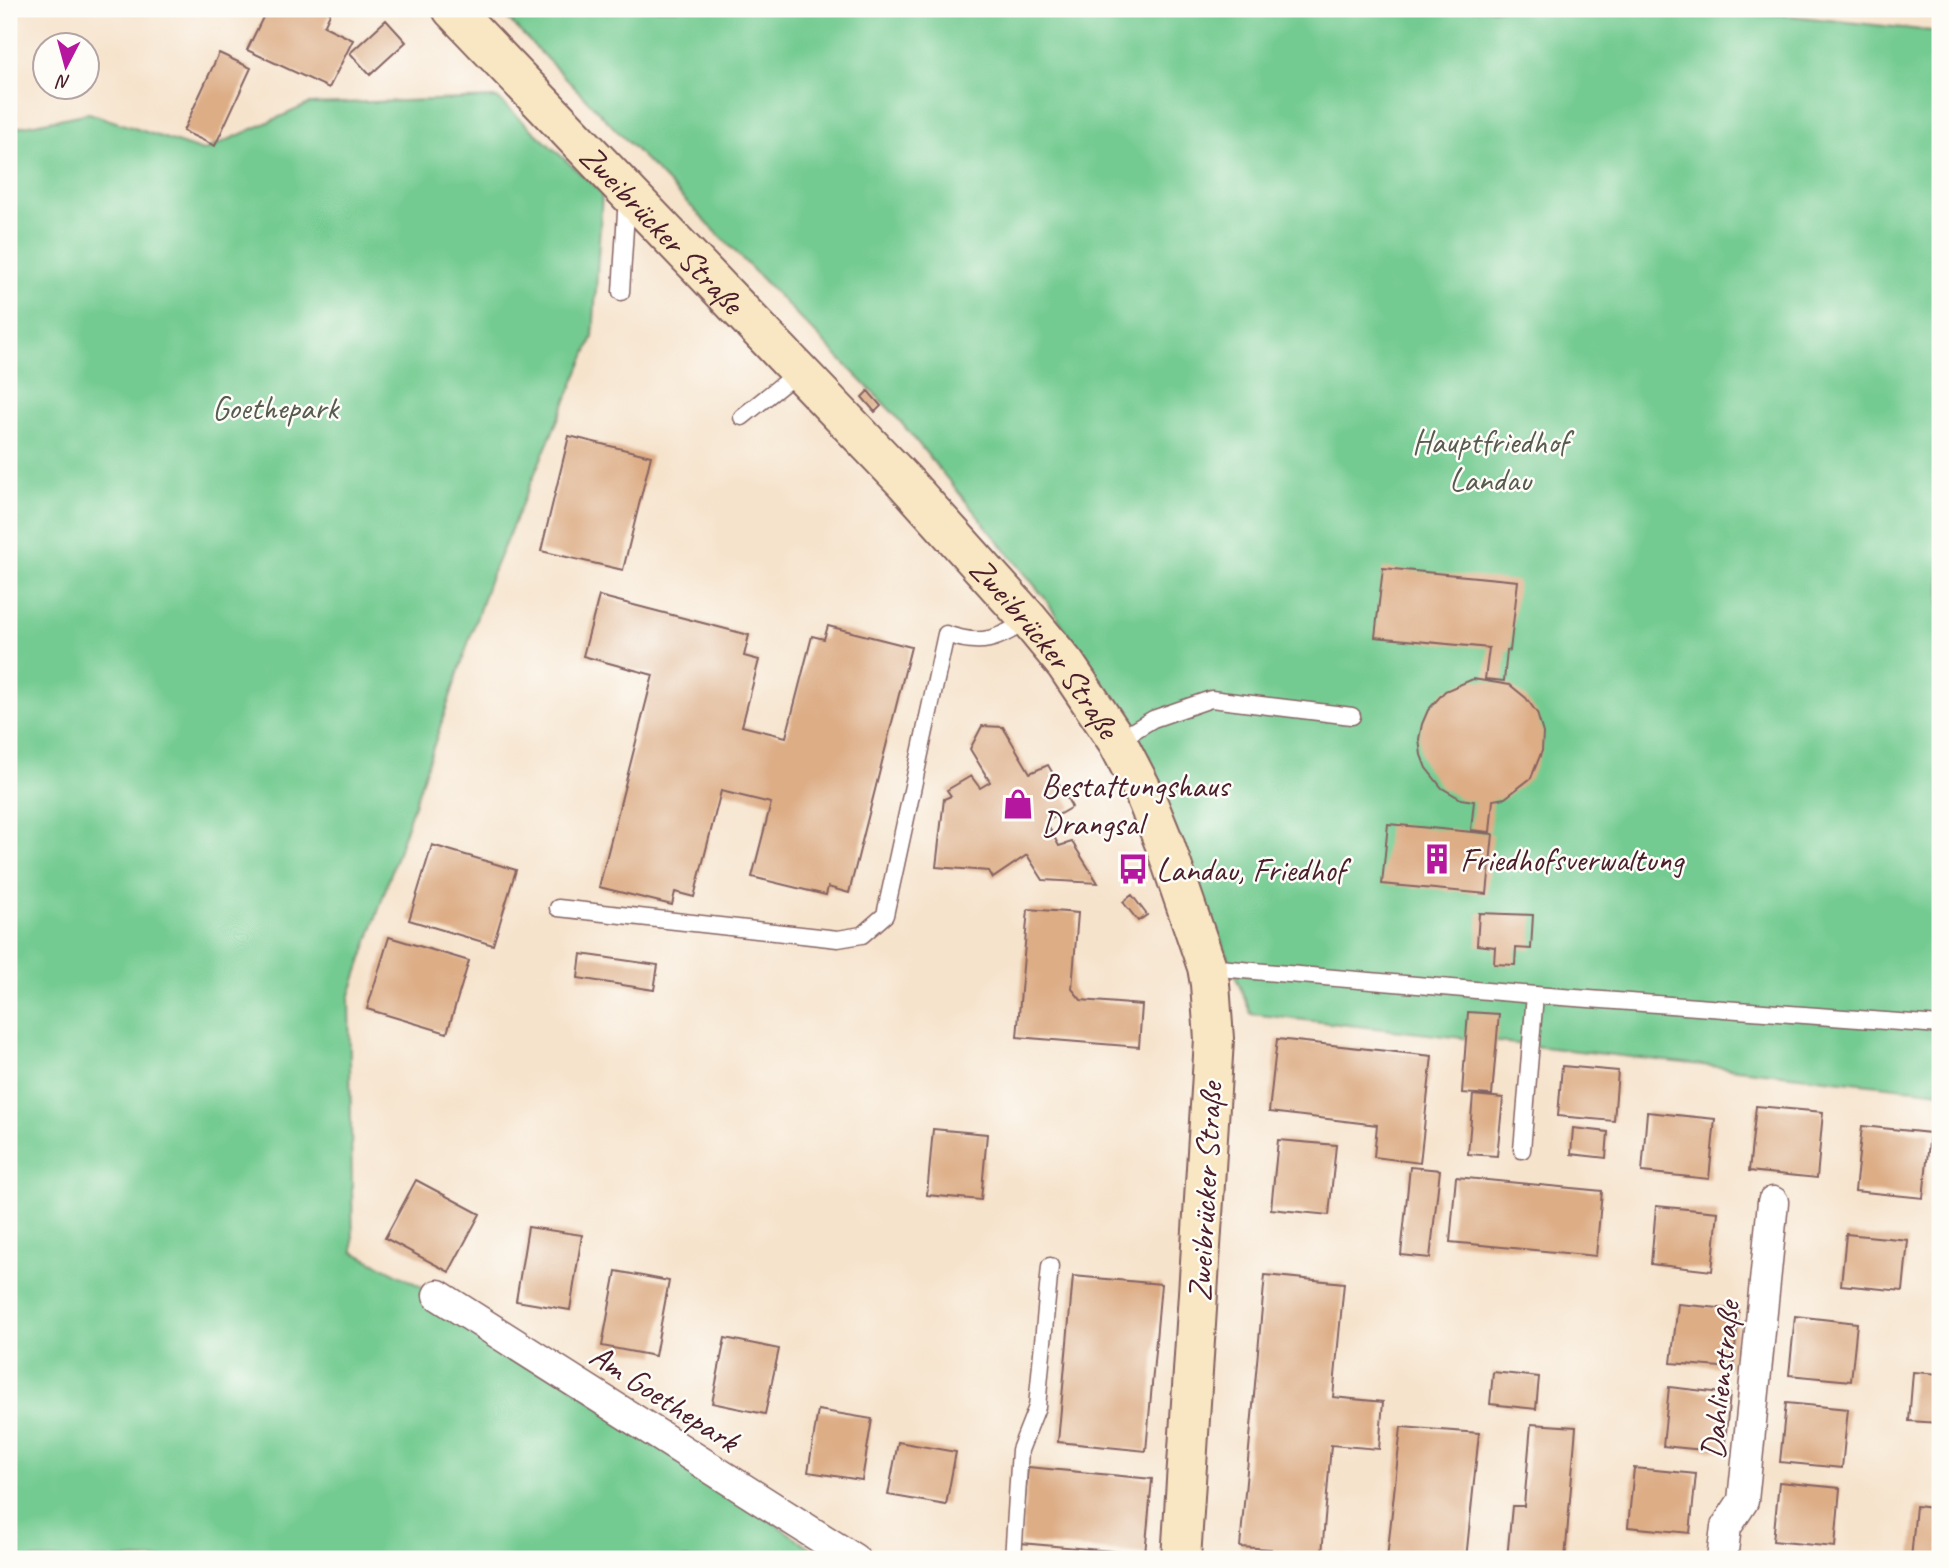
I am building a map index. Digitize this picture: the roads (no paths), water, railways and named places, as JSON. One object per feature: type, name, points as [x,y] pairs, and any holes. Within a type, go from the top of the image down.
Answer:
[{"type":"street","name":"Zweibrücker Straße","points":[[452,9],[905,482],[1029,620],[1066,665],[1117,741],[1143,791],[1166,845],[1207,967],[1214,1040],[1181,1559]]},
{"type":"street","name":"Dahlienstraße","points":[[1722,1559],[1726,1527],[1743,1501],[1773,1202]]},
{"type":"street","name":"Am Goethepark","points":[[438,1294],[854,1559]]},
{"type":"lane","points":[[621,292],[627,192]]},
{"type":"lane","points":[[742,417],[798,372]]},
{"type":"lane","points":[[558,908],[838,939],[862,935],[885,915],[946,634],[964,641],[983,642],[1007,633],[1029,620]]},
{"type":"lane","points":[[1117,741],[1153,719],[1211,699],[1352,716]]},
{"type":"lane","points":[[1207,967],[1940,1025]]},
{"type":"lane","points":[[1522,1150],[1535,995]]},
{"type":"lane","points":[[1013,1559],[1020,1450],[1037,1408],[1050,1266]]},
{"type":"place","name":"Bestattungshaus Drangsal","points":[[1018,804]]},
{"type":"place","name":"Friedhofsverwaltung","points":[[1437,859]]},
{"type":"place","name":"Landau, Friedhof","points":[[1133,869]]},
{"type":"park label","name":"Goethepark","points":[[275,407]]},
{"type":"park label","name":"Hauptfriedhof Landau","points":[[1490,460]]}]
